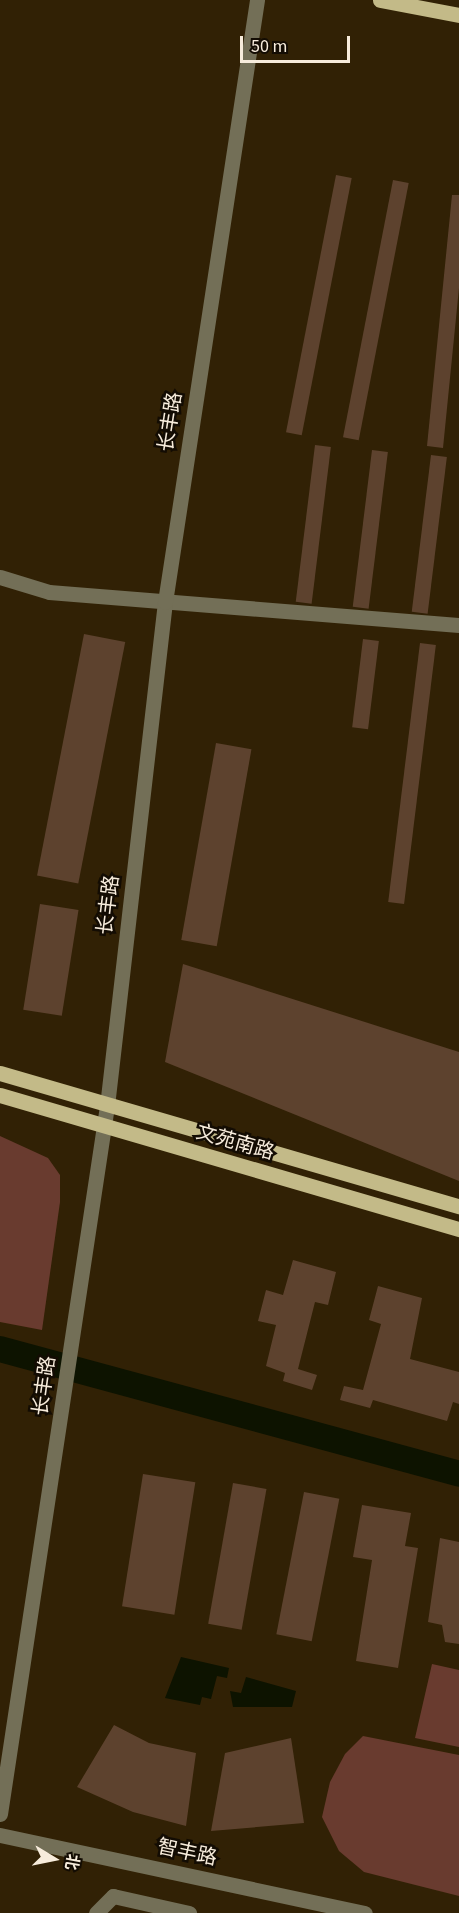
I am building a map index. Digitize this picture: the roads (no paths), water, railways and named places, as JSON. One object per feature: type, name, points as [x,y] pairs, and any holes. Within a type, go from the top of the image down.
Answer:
[{"type":"main road","points":[[380,0],[459,15]]},
{"type":"main road","name":"文苑南路","points":[[0,1073],[107,1106],[459,1206]]},
{"type":"main road","name":"文苑南路","points":[[0,1095],[459,1229]]},
{"type":"street","name":"长丰路","points":[[0,1814],[62,1419],[102,1126],[107,1106],[165,603],[257,0]]},
{"type":"street","points":[[0,577],[49,592],[459,625]]},
{"type":"street","name":"智丰路","points":[[0,1835],[365,1913]]},
{"type":"street","points":[[96,1913],[113,1896],[189,1913]]},
{"type":"waterway","points":[[0,1349],[459,1474]]}]
